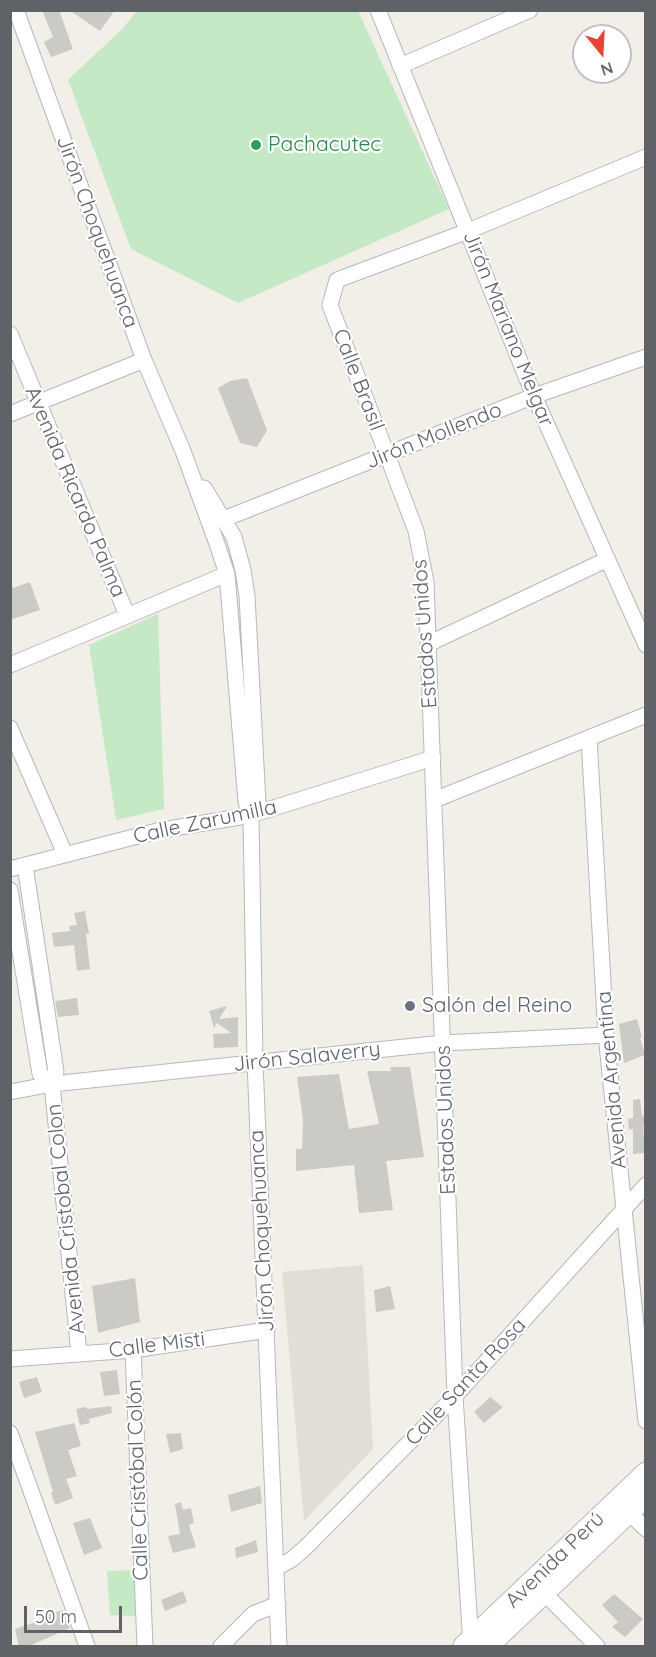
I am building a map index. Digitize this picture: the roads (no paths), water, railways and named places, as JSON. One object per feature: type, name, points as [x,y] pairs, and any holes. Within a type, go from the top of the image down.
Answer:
[{"type":"main road","name":"Avenida Perú","points":[[473,1645],[623,1506],[645,1473]]},
{"type":"main road","name":"Avenida Perú","points":[[623,1506],[645,1496]]},
{"type":"street","name":"Jirón Choquehuanca","points":[[16,10],[144,360],[183,451],[226,574],[246,802],[251,815],[255,1062],[279,1647]]},
{"type":"street","name":"Jirón Mariano Melgar","points":[[378,10],[534,396],[645,645]]},
{"type":"street","points":[[400,66],[530,10]]},
{"type":"street","points":[[468,231],[645,157]]},
{"type":"street","name":"Calle Brasil","points":[[387,455],[330,305],[337,280],[468,231]]},
{"type":"street","name":"Avenida Ricardo Palma","points":[[10,334],[127,615]]},
{"type":"street","name":"Jirón Mollendo","points":[[224,519],[534,396],[645,357]]},
{"type":"street","points":[[10,414],[144,360]]},
{"type":"street","name":"Jirón Choquehuanca","points":[[183,451],[234,537],[247,596],[258,803],[251,815]]},
{"type":"street","name":"Estados Unidos","points":[[387,455],[416,531],[426,582],[455,1396],[473,1645]]},
{"type":"street","points":[[428,644],[606,560]]},
{"type":"street","points":[[10,665],[226,574]]},
{"type":"street","points":[[434,800],[645,715]]},
{"type":"street","points":[[10,728],[65,854]]},
{"type":"street","name":"Avenida Argentina","points":[[588,738],[606,1035],[645,1421]]},
{"type":"street","name":"Calle Zarumilla","points":[[18,867],[157,831],[251,815],[433,758]]},
{"type":"street","name":"Avenida Cristobal Colon","points":[[18,867],[56,1072],[52,1084],[79,1354]]},
{"type":"street","points":[[10,890],[40,1074],[52,1084]]},
{"type":"street","name":"Jirón Salaverry","points":[[10,1092],[52,1084],[443,1043],[606,1035]]},
{"type":"street","name":"Calle Santa Rosa","points":[[276,1568],[291,1560],[304,1548],[455,1396],[645,1185]]},
{"type":"street","name":"Calle Misti","points":[[10,1359],[133,1350],[267,1330]]},
{"type":"street","name":"Calle Cristóbal Colón","points":[[133,1350],[145,1647]]},
{"type":"street","points":[[10,1433],[87,1647]]},
{"type":"street","points":[[623,1506],[645,1529]]},
{"type":"street","points":[[538,1587],[597,1647]]},
{"type":"street","points":[[220,1647],[253,1614],[278,1604]]},
{"type":"place","name":"Pachacutec","points":[[256,145]]},
{"type":"place","name":"Salón del Reino","points":[[410,1006]]}]
